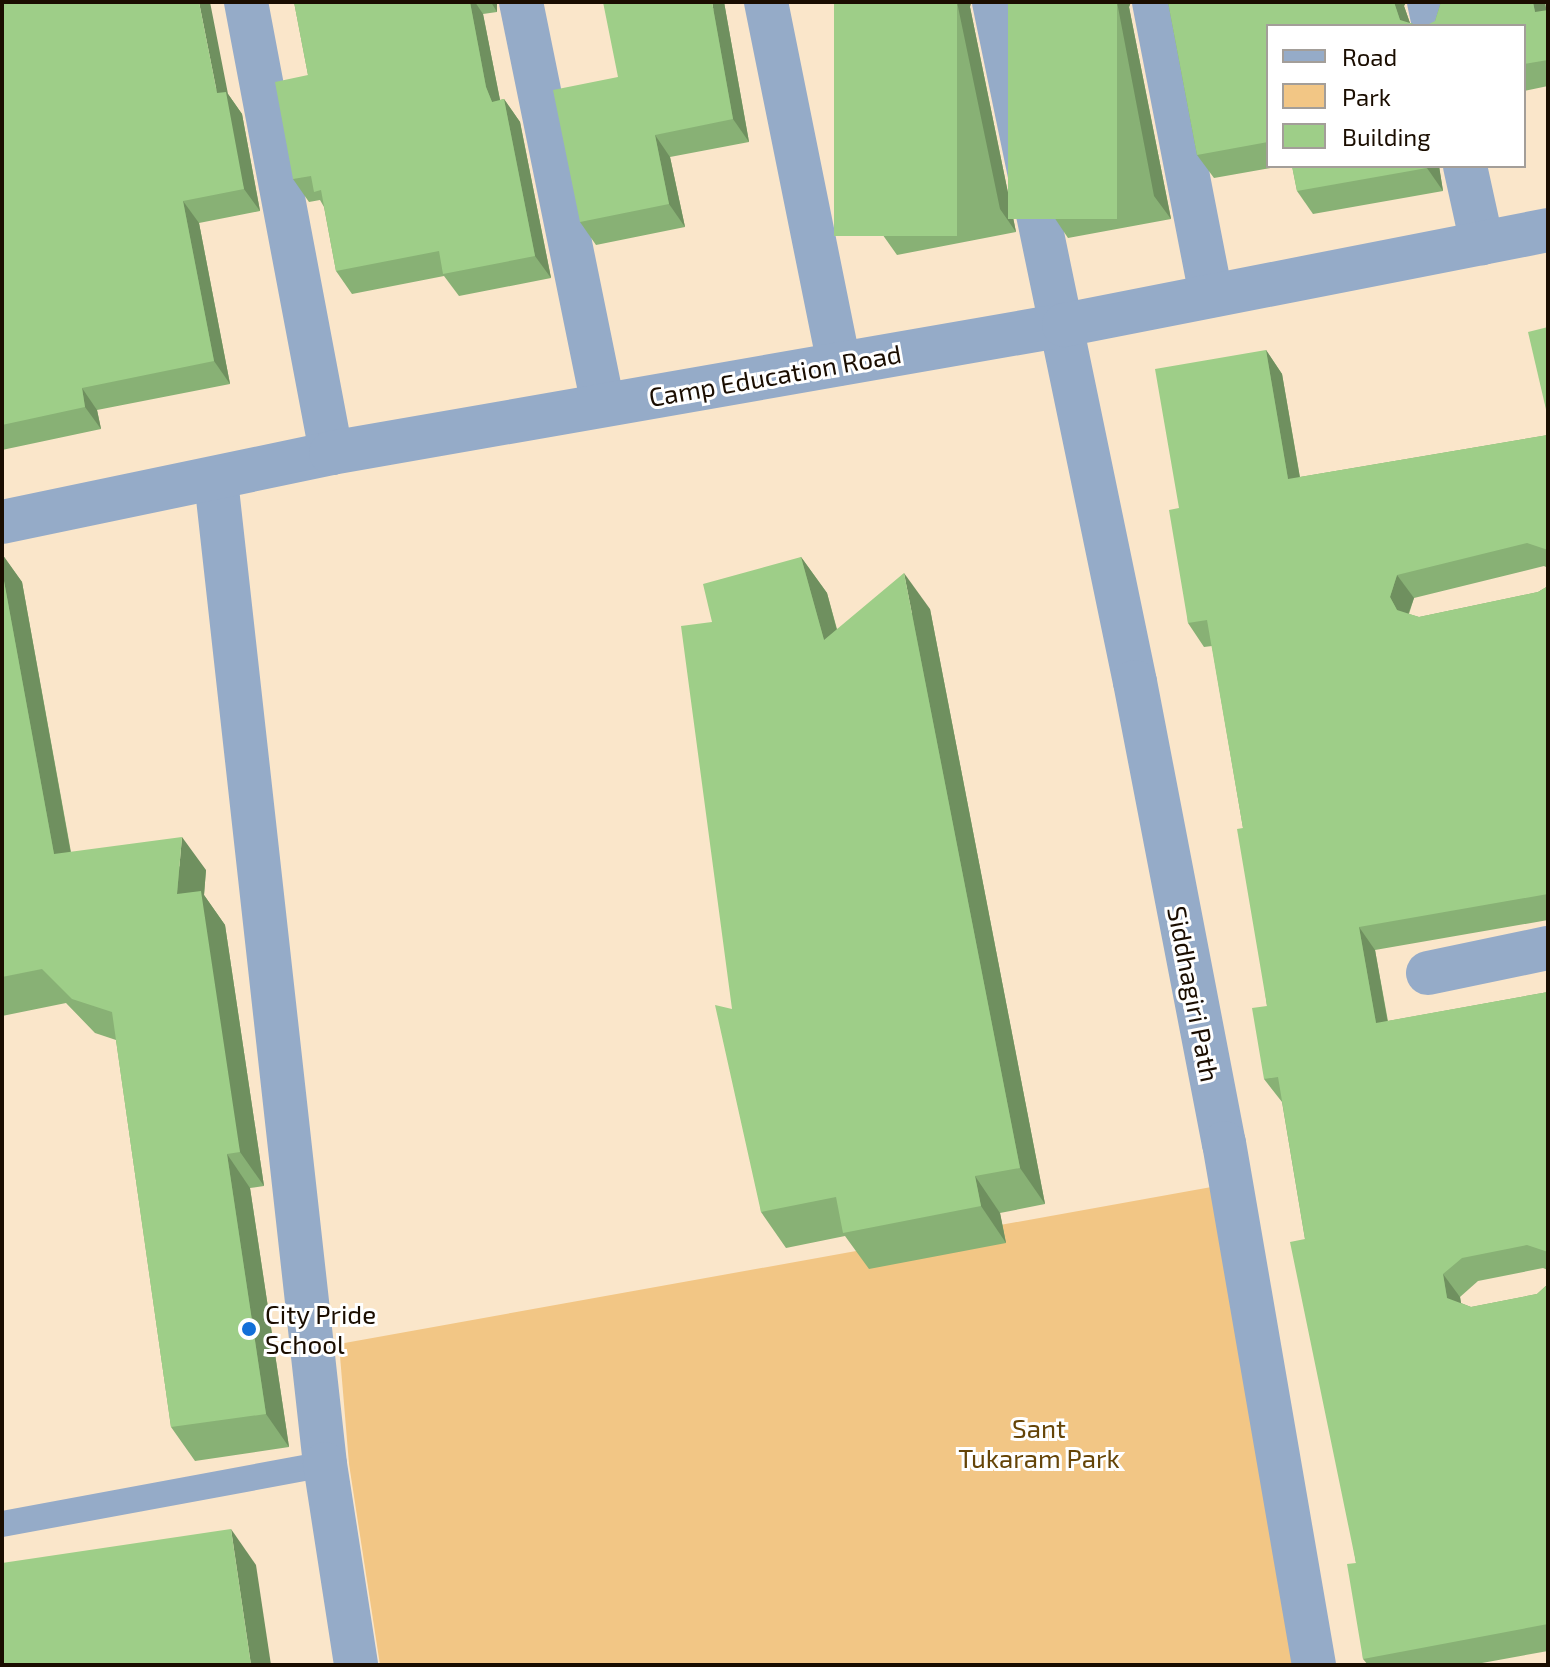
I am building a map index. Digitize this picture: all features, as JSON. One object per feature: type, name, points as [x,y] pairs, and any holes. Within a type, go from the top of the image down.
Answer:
[{"type":"street","points":[[246,2],[331,453]]},
{"type":"street","points":[[521,2],[603,405]]},
{"type":"street","points":[[766,2],[839,364]]},
{"type":"street","name":"Siddhagiri Path","points":[[994,2],[1064,325],[1224,1143],[1314,1665]]},
{"type":"street","points":[[1154,2],[1211,296]]},
{"type":"street","points":[[1429,2],[1434,24]]},
{"type":"street","points":[[1465,168],[1482,243]]},
{"type":"street","name":"Camp Education Road","points":[[2,522],[216,480],[331,453],[1064,325],[1548,230]]},
{"type":"street","points":[[216,480],[325,1464],[356,1665]]},
{"type":"street","points":[[1428,973],[1548,948]]},
{"type":"lane","points":[[2,1524],[325,1464]]},
{"type":"green space","name":"Sant Tukaram Park","points":[[1217,1186],[1304,1665],[380,1665],[349,1464],[339,1344]]},
{"type":"building","points":[[2,2],[199,2],[217,93],[226,92],[244,189],[183,201],[214,361],[82,388],[85,407],[2,425]]},
{"type":"building","points":[[294,2],[470,2],[486,87],[492,102],[504,99],[535,256],[443,274],[439,251],[336,271],[321,190],[314,192],[311,176],[293,179],[275,82],[308,75]]},
{"type":"building","points":[[603,2],[712,2],[733,119],[655,135],[669,204],[580,222],[553,90],[618,77]]},
{"type":"building","points":[[834,2],[957,2],[957,236],[834,236]]},
{"type":"building","points":[[1008,2],[1117,2],[1117,219],[1008,219]]},
{"type":"building","points":[[1168,2],[1394,2],[1400,20],[1413,24],[1266,24],[1266,142],[1197,155]]},
{"type":"building","points":[[1441,2],[1533,2],[1535,12],[1548,10],[1548,60],[1526,64],[1526,24],[1429,24],[1435,21]]},
{"type":"building","points":[[1292,168],[1427,168],[1297,191]]},
{"type":"building","points":[[1548,327],[1548,418],[1528,332]]},
{"type":"building","points":[[1266,350],[1288,479],[1548,435],[1548,550],[1527,543],[1397,575],[1390,597],[1397,610],[1419,617],[1538,592],[1548,586],[1548,894],[1359,927],[1376,1023],[1548,992],[1548,1252],[1527,1245],[1462,1258],[1443,1274],[1447,1298],[1471,1307],[1537,1294],[1548,1284],[1548,1624],[1363,1659],[1347,1564],[1356,1563],[1290,1242],[1305,1239],[1278,1077],[1264,1079],[1252,1008],[1267,1006],[1237,829],[1243,828],[1207,620],[1188,623],[1169,510],[1179,508],[1155,369]]},
{"type":"building","points":[[801,557],[824,640],[904,573],[1020,1168],[975,1176],[981,1206],[843,1233],[836,1197],[761,1212],[715,1005],[732,1009],[681,626],[712,622],[703,584]]},
{"type":"building","points":[[2,570],[54,854],[182,837],[177,894],[201,891],[240,1152],[227,1154],[266,1414],[171,1427],[112,1012],[72,999],[42,969],[2,977]]},
{"type":"building","points":[[231,1529],[251,1665],[2,1665],[2,1563]]},
{"type":"place","name":"City Pride School","points":[[249,1329]]}]
